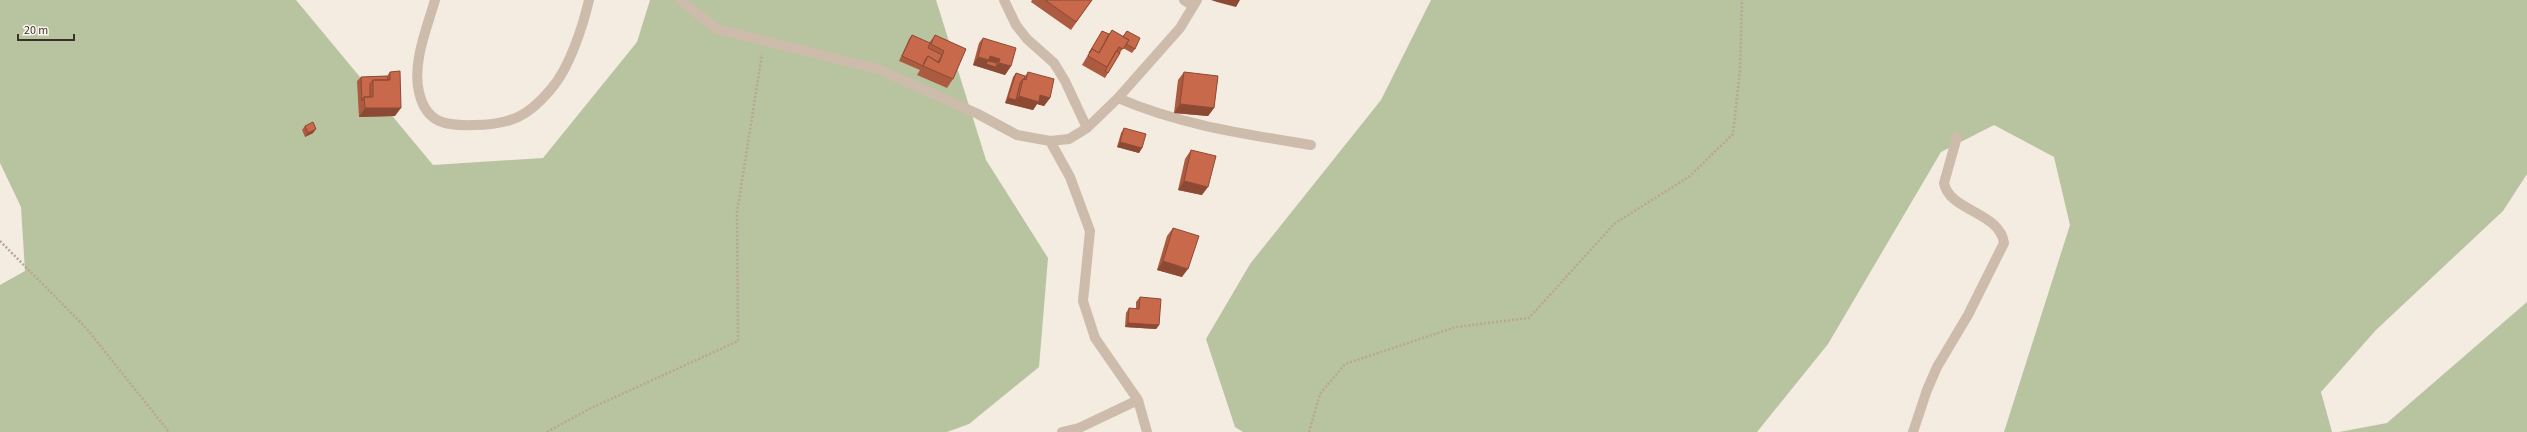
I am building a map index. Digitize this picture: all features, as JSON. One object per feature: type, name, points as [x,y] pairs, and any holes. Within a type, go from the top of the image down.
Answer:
[{"type":"street","points":[[435,0],[417,75],[419,93],[427,111],[438,121],[449,126],[493,125],[514,119],[531,109],[560,76],[588,0]]},
{"type":"street","points":[[680,0],[717,29],[764,42],[878,68],[978,114],[1017,135],[1050,141],[1069,139],[1087,128],[1118,98],[1180,28],[1195,3],[1184,0]]},
{"type":"street","points":[[1004,0],[1016,25],[1026,39],[1054,63],[1065,81],[1087,128]]},
{"type":"street","points":[[1118,98],[1148,111],[1180,121],[1311,146]]},
{"type":"street","points":[[1913,432],[1927,390],[1937,367],[1968,315],[2004,243],[2003,236],[1994,224],[1950,196],[1945,188],[1944,183],[1957,137]]},
{"type":"street","points":[[1050,141],[1070,177],[1090,231],[1083,301],[1095,338],[1138,400],[1147,432]]},
{"type":"street","points":[[1062,432],[1079,428],[1138,400]]},
{"type":"path","points":[[1309,432],[1320,394],[1345,364],[1456,327],[1529,318],[1614,224],[1690,176],[1733,134],[1740,70],[1742,0]]},
{"type":"path","points":[[547,432],[589,409],[738,341],[737,212],[764,42]]},
{"type":"path","points":[[0,241],[87,329],[169,432]]},
{"type":"green space","points":[[0,0],[296,0],[433,165],[543,158],[637,42],[650,0],[936,0],[986,160],[1048,258],[1039,367],[969,424],[947,432],[0,432],[0,285],[25,271],[21,207],[0,163]]},
{"type":"green space","points":[[1431,0],[2527,0],[2527,174],[2503,211],[2376,330],[2321,392],[2332,432],[2004,432],[2070,225],[2054,157],[1994,125],[1941,152],[1828,344],[1757,432],[1243,432],[1235,427],[1206,339],[1250,264],[1381,100]]},
{"type":"green space","points":[[2527,302],[2527,432],[2339,432],[2387,423]]},
{"type":"building","points":[[1045,0],[1092,0],[1076,22]]},
{"type":"building","points":[[1112,30],[1129,40],[1123,49],[1119,47],[1107,67],[1088,56],[1092,49],[1099,53]]},
{"type":"building","points":[[1102,31],[1109,34],[1099,53],[1092,49],[1089,53]]},
{"type":"building","points":[[1127,31],[1140,38],[1135,49],[1126,44],[1129,40],[1123,37]]},
{"type":"building","points":[[912,35],[930,43],[928,48],[942,55],[938,62],[928,56],[923,66],[902,56]]},
{"type":"building","points":[[935,35],[966,49],[953,79],[923,66],[928,56],[939,63],[944,51],[931,44]]},
{"type":"building","points":[[983,38],[1016,48],[1011,66],[999,63],[1000,59],[990,56],[989,60],[978,57]]},
{"type":"building","points":[[1116,51],[1120,53],[1108,73],[1105,71]]},
{"type":"building","points":[[988,61],[997,63],[996,67],[986,64]]},
{"type":"building","points":[[400,71],[401,108],[365,108],[364,97],[373,97],[373,80],[390,80],[390,72]]},
{"type":"building","points":[[1028,72],[1054,79],[1050,98],[1040,95],[1039,102],[1019,96],[1023,79],[1026,80]]},
{"type":"building","points":[[1184,72],[1218,76],[1214,108],[1180,104]]},
{"type":"building","points":[[1016,73],[1025,76],[1024,80],[1023,79],[1020,83],[1016,100],[1008,98]]},
{"type":"building","points":[[387,76],[388,80],[373,80],[370,84],[370,97],[364,97],[362,101],[361,77]]},
{"type":"building","points":[[313,122],[316,129],[308,133],[305,126]]},
{"type":"building","points":[[1124,128],[1146,134],[1142,148],[1120,142]]},
{"type":"building","points":[[1191,150],[1216,156],[1208,187],[1184,181]]},
{"type":"building","points":[[1173,228],[1199,236],[1188,269],[1163,261]]},
{"type":"building","points":[[1140,297],[1161,299],[1159,325],[1128,323],[1129,308],[1139,309]]}]
